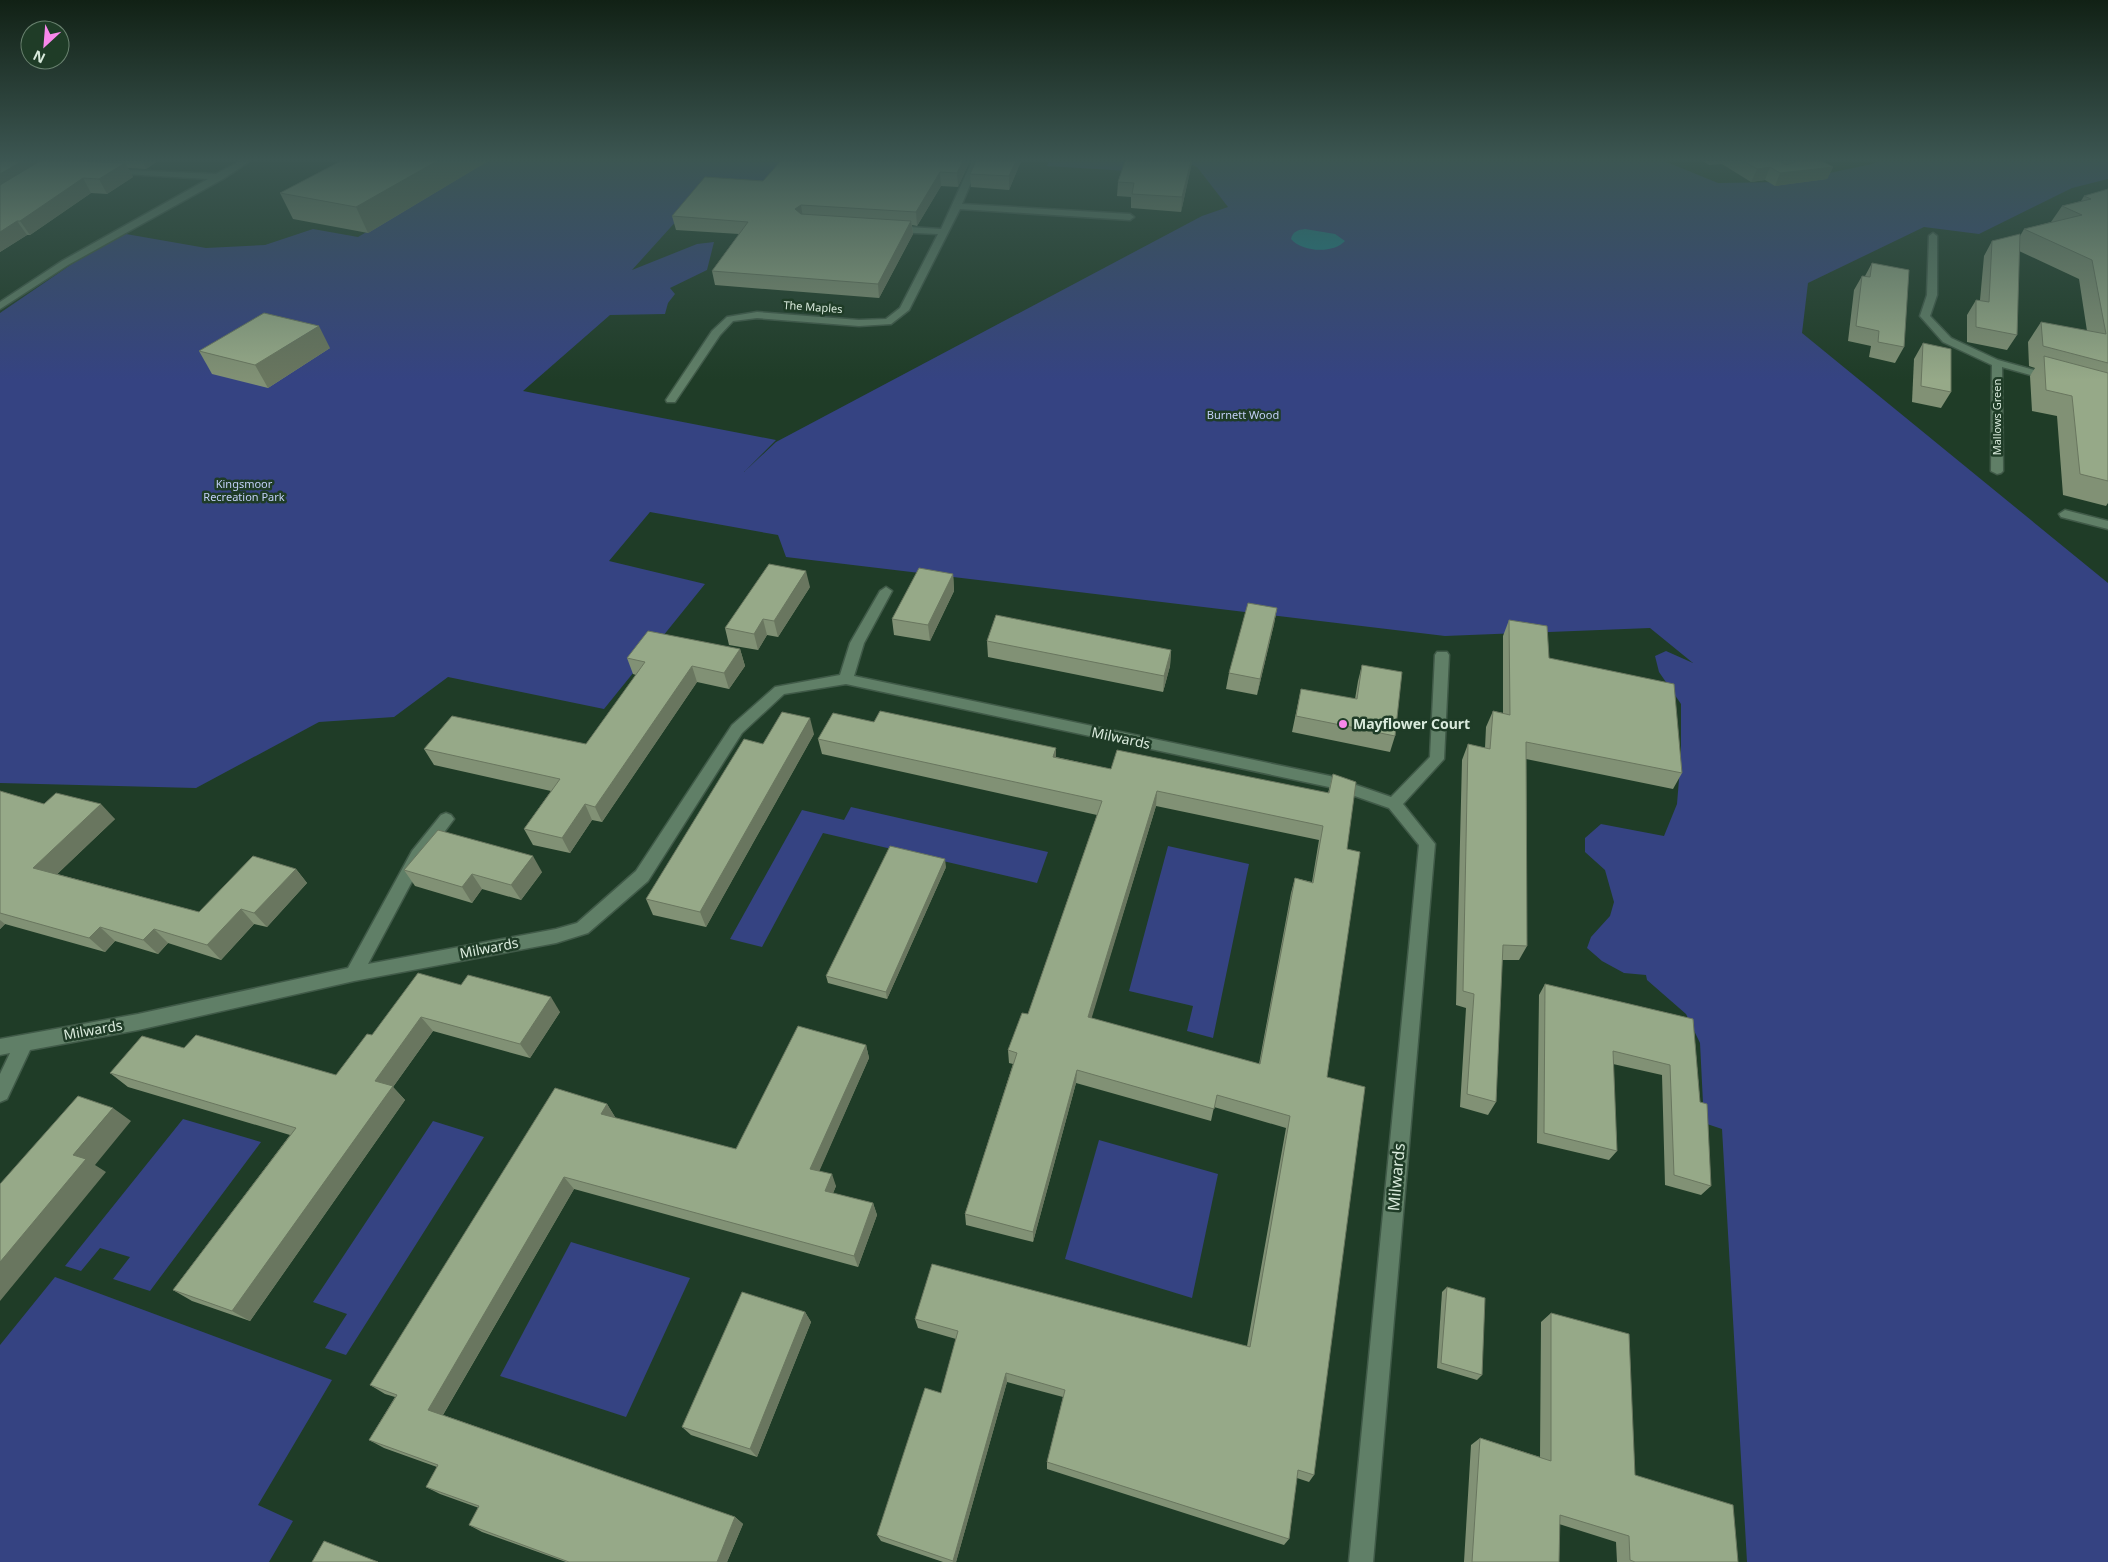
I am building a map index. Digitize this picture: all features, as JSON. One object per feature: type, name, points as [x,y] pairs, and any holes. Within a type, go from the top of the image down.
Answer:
[{"type":"street","points":[[0,306],[65,263],[117,234]]},
{"type":"street","name":"The Maples","points":[[671,400],[716,333],[730,319],[757,315],[859,323],[888,322],[904,310],[943,234]]},
{"type":"street","name":"Mallows Green","points":[[1934,236],[1932,295],[1925,316],[1947,340],[1997,363],[2059,380]]},
{"type":"street","name":"Mallows Green","points":[[1997,363],[1997,471]]},
{"type":"street","points":[[2065,514],[2108,525]]},
{"type":"street","points":[[846,679],[857,643],[886,591]]},
{"type":"street","points":[[1394,804],[1437,759],[1442,655]]},
{"type":"street","name":"Milwards","points":[[0,1047],[138,1022],[354,974],[556,936],[582,928],[642,876],[736,729],[780,690],[846,679],[1330,782],[1394,804],[1427,844],[1361,1562]]},
{"type":"street","points":[[354,974],[418,855],[446,820]]},
{"type":"street","points":[[0,1093],[24,1043]]},
{"type":"green space","points":[[126,234],[206,248],[265,245],[298,234],[341,234],[358,237],[363,234],[665,234],[632,270],[697,244],[714,242],[707,270],[670,288],[675,294],[668,303],[665,314],[610,315],[523,391],[776,440],[744,472],[776,442],[1168,234],[1910,234],[1808,283],[1802,333],[2108,583],[2108,1562],[1747,1562],[1722,1129],[1704,1123],[1700,1043],[1686,1014],[1647,980],[1646,975],[1624,973],[1602,961],[1587,948],[1591,937],[1610,916],[1614,902],[1605,870],[1585,852],[1585,838],[1601,824],[1664,836],[1677,804],[1681,755],[1681,704],[1659,672],[1655,656],[1666,651],[1693,663],[1650,628],[1445,636],[786,557],[778,535],[650,512],[609,561],[705,584],[604,709],[448,677],[394,717],[319,722],[196,788],[0,783],[0,313],[91,251]]},
{"type":"green space","points":[[851,807],[1048,852],[1037,883],[823,833],[762,947],[730,939],[802,810],[844,820]]},
{"type":"green space","points":[[1168,846],[1249,864],[1213,1038],[1187,1031],[1193,1006],[1129,991]]},
{"type":"green space","points":[[183,1119],[261,1142],[150,1291],[113,1279],[130,1257],[100,1248],[81,1271],[65,1266]]},
{"type":"green space","points":[[433,1121],[484,1137],[346,1355],[325,1348],[347,1314],[313,1302]]},
{"type":"green space","points":[[1099,1140],[1218,1174],[1192,1298],[1065,1259]]},
{"type":"green space","points":[[571,1242],[690,1278],[626,1417],[500,1376]]},
{"type":"green space","points":[[55,1277],[332,1380],[258,1505],[293,1521],[269,1562],[0,1562],[0,1345]]},
{"type":"shaded area","points":[[1293,234],[1334,234],[1345,241],[1326,250],[1310,249],[1302,247],[1291,239]]},
{"type":"building","points":[[739,234],[904,234],[878,284],[712,271]]},
{"type":"building","points":[[2020,234],[2017,335],[1976,327],[1976,300],[1989,302],[1992,241]]},
{"type":"building","points":[[2035,234],[2108,234],[2108,363],[2043,346],[2041,322],[2106,334],[2092,260]]},
{"type":"building","points":[[1872,263],[1909,270],[1904,347],[1878,342],[1879,331],[1856,326],[1862,276],[1870,277]]},
{"type":"building","points":[[264,313],[319,326],[255,365],[199,351]]},
{"type":"building","points":[[1923,343],[1951,349],[1951,392],[1921,386]]},
{"type":"building","points":[[2044,356],[2108,373],[2108,481],[2080,474],[2072,396],[2046,390]]},
{"type":"building","points":[[769,564],[806,571],[774,621],[763,619],[754,634],[725,628]]},
{"type":"building","points":[[919,568],[953,574],[928,625],[892,619]]},
{"type":"building","points":[[1248,603],[1277,608],[1260,679],[1229,673]]},
{"type":"building","points":[[996,615],[1171,650],[1164,676],[987,641]]},
{"type":"building","points":[[1509,620],[1547,626],[1549,658],[1674,684],[1682,773],[1526,742],[1527,946],[1503,945],[1496,1102],[1467,1094],[1474,994],[1463,991],[1468,744],[1490,749],[1493,711],[1510,715]]},
{"type":"building","points":[[648,631],[740,649],[724,673],[692,666],[595,807],[585,804],[562,838],[524,829],[560,779],[424,749],[452,716],[586,744],[645,662],[627,658]]},
{"type":"building","points":[[1362,665],[1402,672],[1395,736],[1296,716],[1301,689],[1357,699]]},
{"type":"building","points":[[880,711],[1056,748],[1053,757],[1111,769],[1117,750],[1329,793],[1333,774],[1356,782],[1347,849],[1360,852],[1327,1077],[1365,1087],[1314,1475],[1298,1470],[1289,1539],[1047,1462],[1065,1390],[1006,1373],[953,1561],[877,1535],[925,1388],[941,1393],[958,1331],[915,1319],[932,1264],[1250,1347],[1290,1116],[1217,1095],[1214,1109],[1077,1070],[1033,1232],[965,1214],[1017,1053],[1008,1050],[1022,1013],[1028,1014],[1102,801],[818,739],[833,713],[874,722]],"holes":[[[1157,791],[1323,826],[1313,883],[1295,878],[1260,1064],[1088,1017]]]},
{"type":"building","points":[[782,712],[810,718],[700,912],[646,899],[744,739],[763,744]]},
{"type":"building","points":[[0,791],[44,804],[56,793],[101,804],[33,868],[199,912],[253,856],[296,869],[254,913],[241,909],[207,945],[154,929],[143,940],[100,927],[89,938],[0,913]]},
{"type":"building","points":[[438,830],[533,856],[511,885],[472,874],[462,887],[404,870]]},
{"type":"building","points":[[890,846],[945,859],[886,992],[826,976]]},
{"type":"building","points":[[418,973],[461,985],[468,975],[551,997],[520,1044],[421,1017],[375,1081],[393,1086],[232,1311],[173,1290],[296,1128],[110,1073],[142,1036],[184,1048],[196,1035],[336,1075],[367,1034],[372,1035]]},
{"type":"building","points":[[1545,984],[1693,1019],[1700,1102],[1707,1104],[1711,1186],[1674,1175],[1670,1065],[1613,1051],[1617,1151],[1544,1133]]},
{"type":"building","points":[[798,1026],[866,1045],[810,1169],[832,1174],[825,1191],[873,1203],[854,1256],[564,1177],[428,1410],[735,1517],[717,1562],[569,1562],[469,1525],[479,1506],[426,1487],[438,1465],[369,1440],[397,1395],[370,1385],[555,1088],[607,1104],[601,1114],[736,1149]]},
{"type":"building","points":[[78,1096],[113,1108],[73,1155],[86,1159],[0,1262],[0,1184]]},
{"type":"building","points":[[1447,1287],[1485,1298],[1482,1375],[1441,1363]]},
{"type":"building","points":[[742,1292],[805,1312],[750,1449],[682,1427]]},
{"type":"building","points":[[1551,1313],[1629,1334],[1635,1475],[1733,1505],[1738,1562],[1635,1562],[1630,1560],[1629,1536],[1560,1515],[1559,1562],[1472,1562],[1480,1438],[1551,1461]]},
{"type":"building","points":[[324,1541],[378,1562],[312,1562]]},
{"type":"place","name":"Mayflower Court","points":[[1343,724]]},
{"type":"park label","name":"Burnett Wood","points":[[1243,415]]},
{"type":"park label","name":"Kingsmoor Recreation Park","points":[[244,490]]}]
